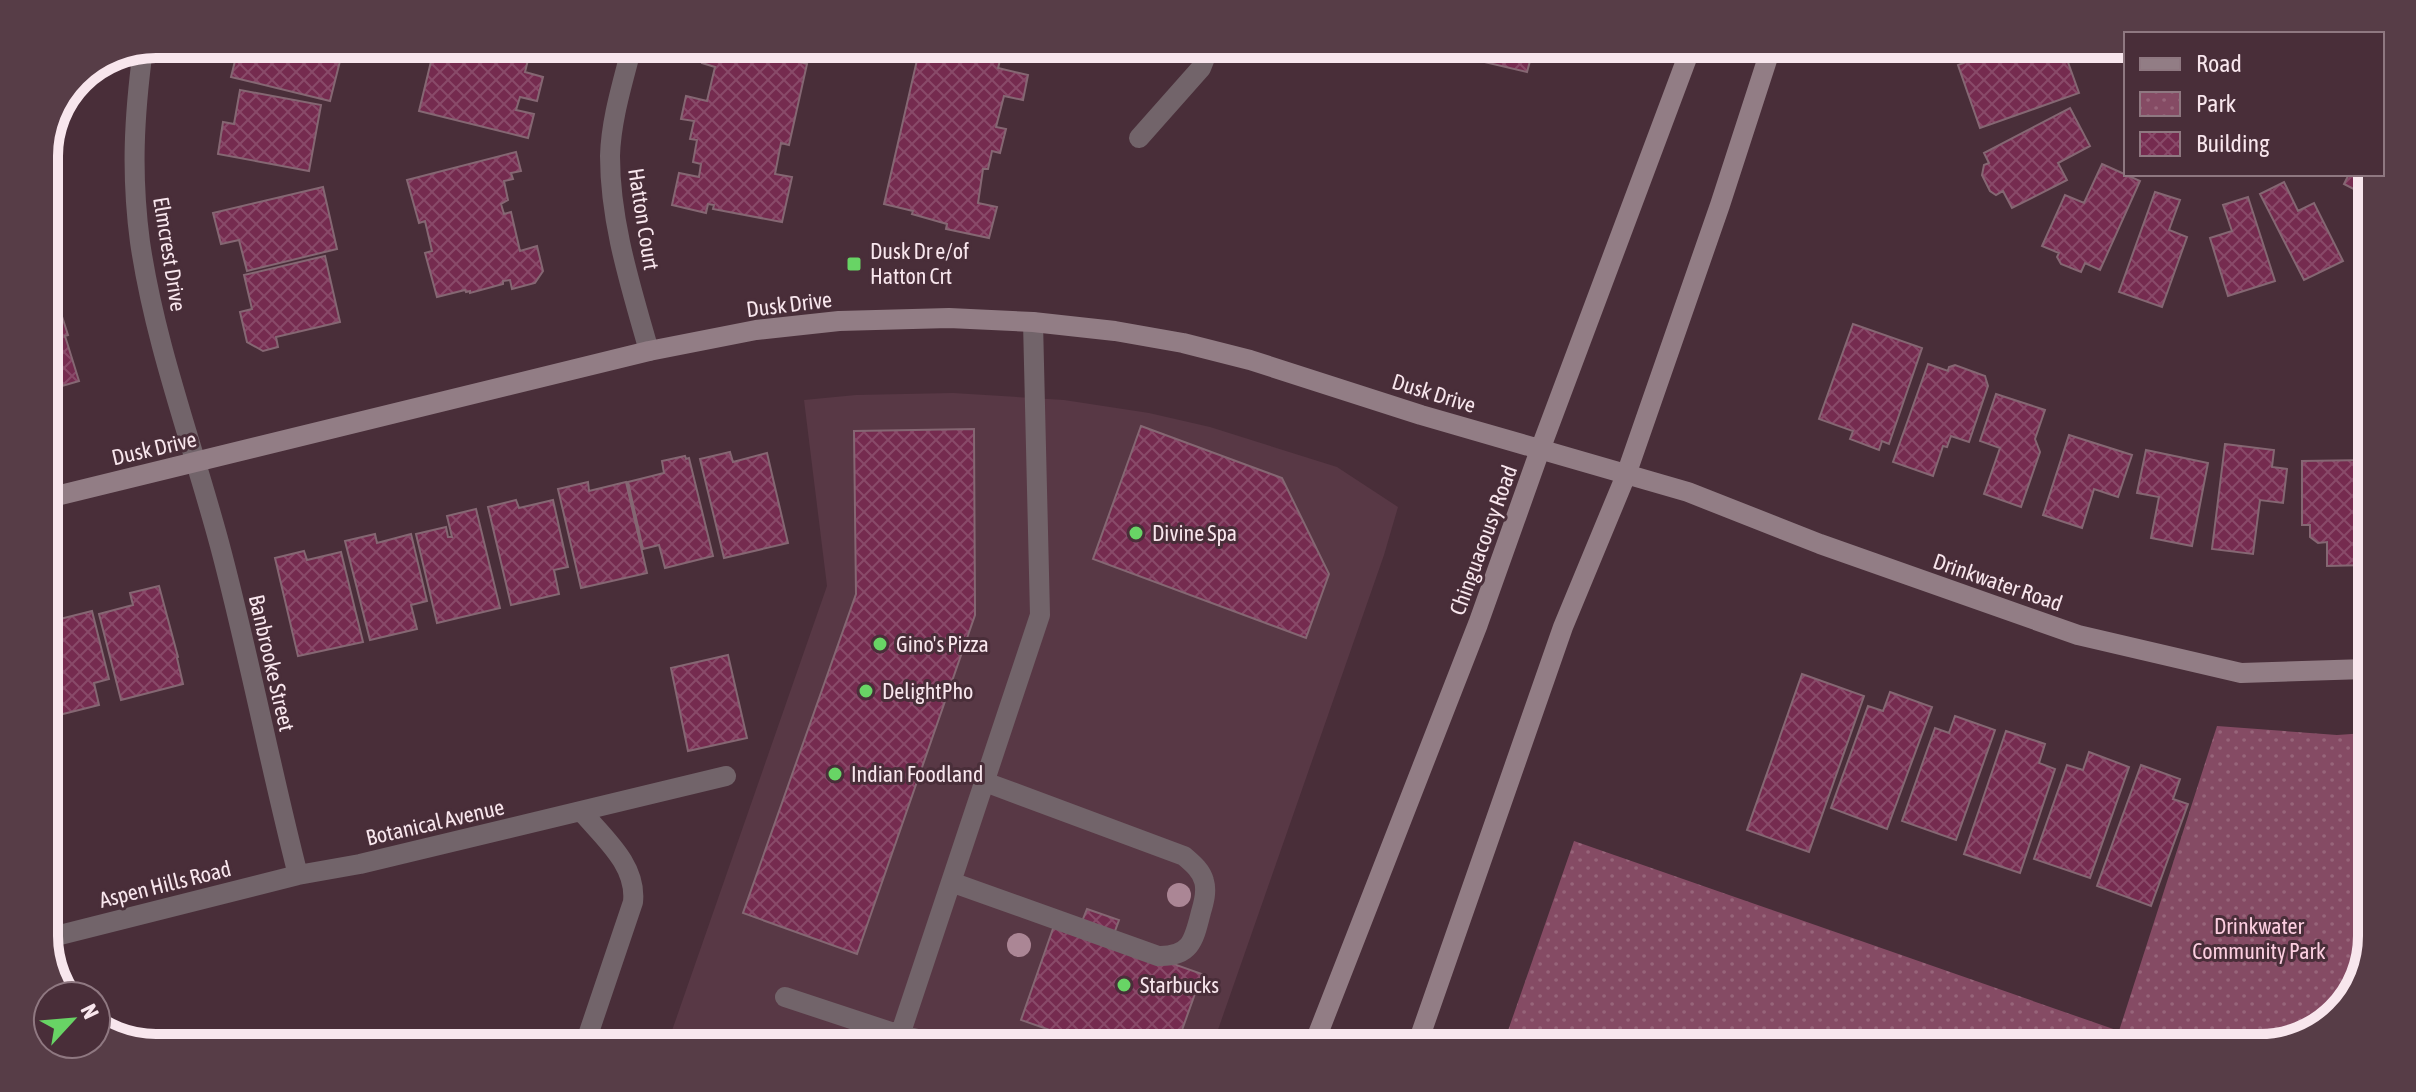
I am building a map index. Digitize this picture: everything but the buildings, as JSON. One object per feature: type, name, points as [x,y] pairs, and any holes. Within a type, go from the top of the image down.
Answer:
[{"type":"street","name":"Hatton Court","points":[[629,58],[615,114],[610,153],[612,194],[624,260],[649,351]]},
{"type":"street","points":[[1139,138],[1201,68],[1205,58]]},
{"type":"street","name":"Chinguacousy Road","points":[[1318,1034],[1478,624],[1687,58]]},
{"type":"street","points":[[1421,1034],[1563,627],[1626,475],[1768,58]]},
{"type":"street","name":"Elmcrest Drive","points":[[142,60],[134,139],[140,240],[151,301],[196,462]]},
{"type":"street","name":"Dusk Drive","points":[[58,496],[649,351],[756,330],[839,321],[949,318],[1033,322],[1115,331],[1183,343],[1250,360],[1421,415],[1626,475]]},
{"type":"street","points":[[900,1034],[1040,615],[1033,322]]},
{"type":"street","name":"Banbrooke Street","points":[[196,462],[248,659],[298,875]]},
{"type":"street","name":"Drinkwater Road","points":[[1626,475],[1688,492],[1820,544],[2078,635],[2241,673],[2358,669]]},
{"type":"street","name":"Botanical Avenue","points":[[298,875],[360,864],[726,776]]},
{"type":"street","points":[[951,882],[1158,956],[1179,954],[1195,939],[1206,895],[1204,879],[1184,856],[985,782]]},
{"type":"street","points":[[582,812],[622,858],[635,890],[588,1034]]},
{"type":"street","name":"Aspen Hills Road","points":[[58,935],[298,875]]},
{"type":"street","points":[[785,997],[897,1034]]},
{"type":"shaded area","points":[[953,393],[1064,400],[1149,413],[1210,427],[1337,467],[1398,507],[1216,1034],[671,1034],[827,586],[804,400],[856,395]]},
{"type":"green space","name":"Drinkwater Community Park","points":[[2217,726],[2337,735],[2358,734],[2356,955],[2351,974],[2334,1001],[2315,1018],[2292,1029],[2260,1034],[1507,1034],[1574,841],[2119,1031]]},
{"type":"place","name":"Dusk Dr e/of Hatton Crt","points":[[854,264]]},
{"type":"place","name":"Divine Spa","points":[[1136,533]]},
{"type":"place","name":"Gino's Pizza","points":[[880,644]]},
{"type":"place","name":"DelightPho","points":[[866,691]]},
{"type":"place","name":"Indian Foodland","points":[[835,774]]},
{"type":"place","name":"Starbucks","points":[[1124,985]]}]
